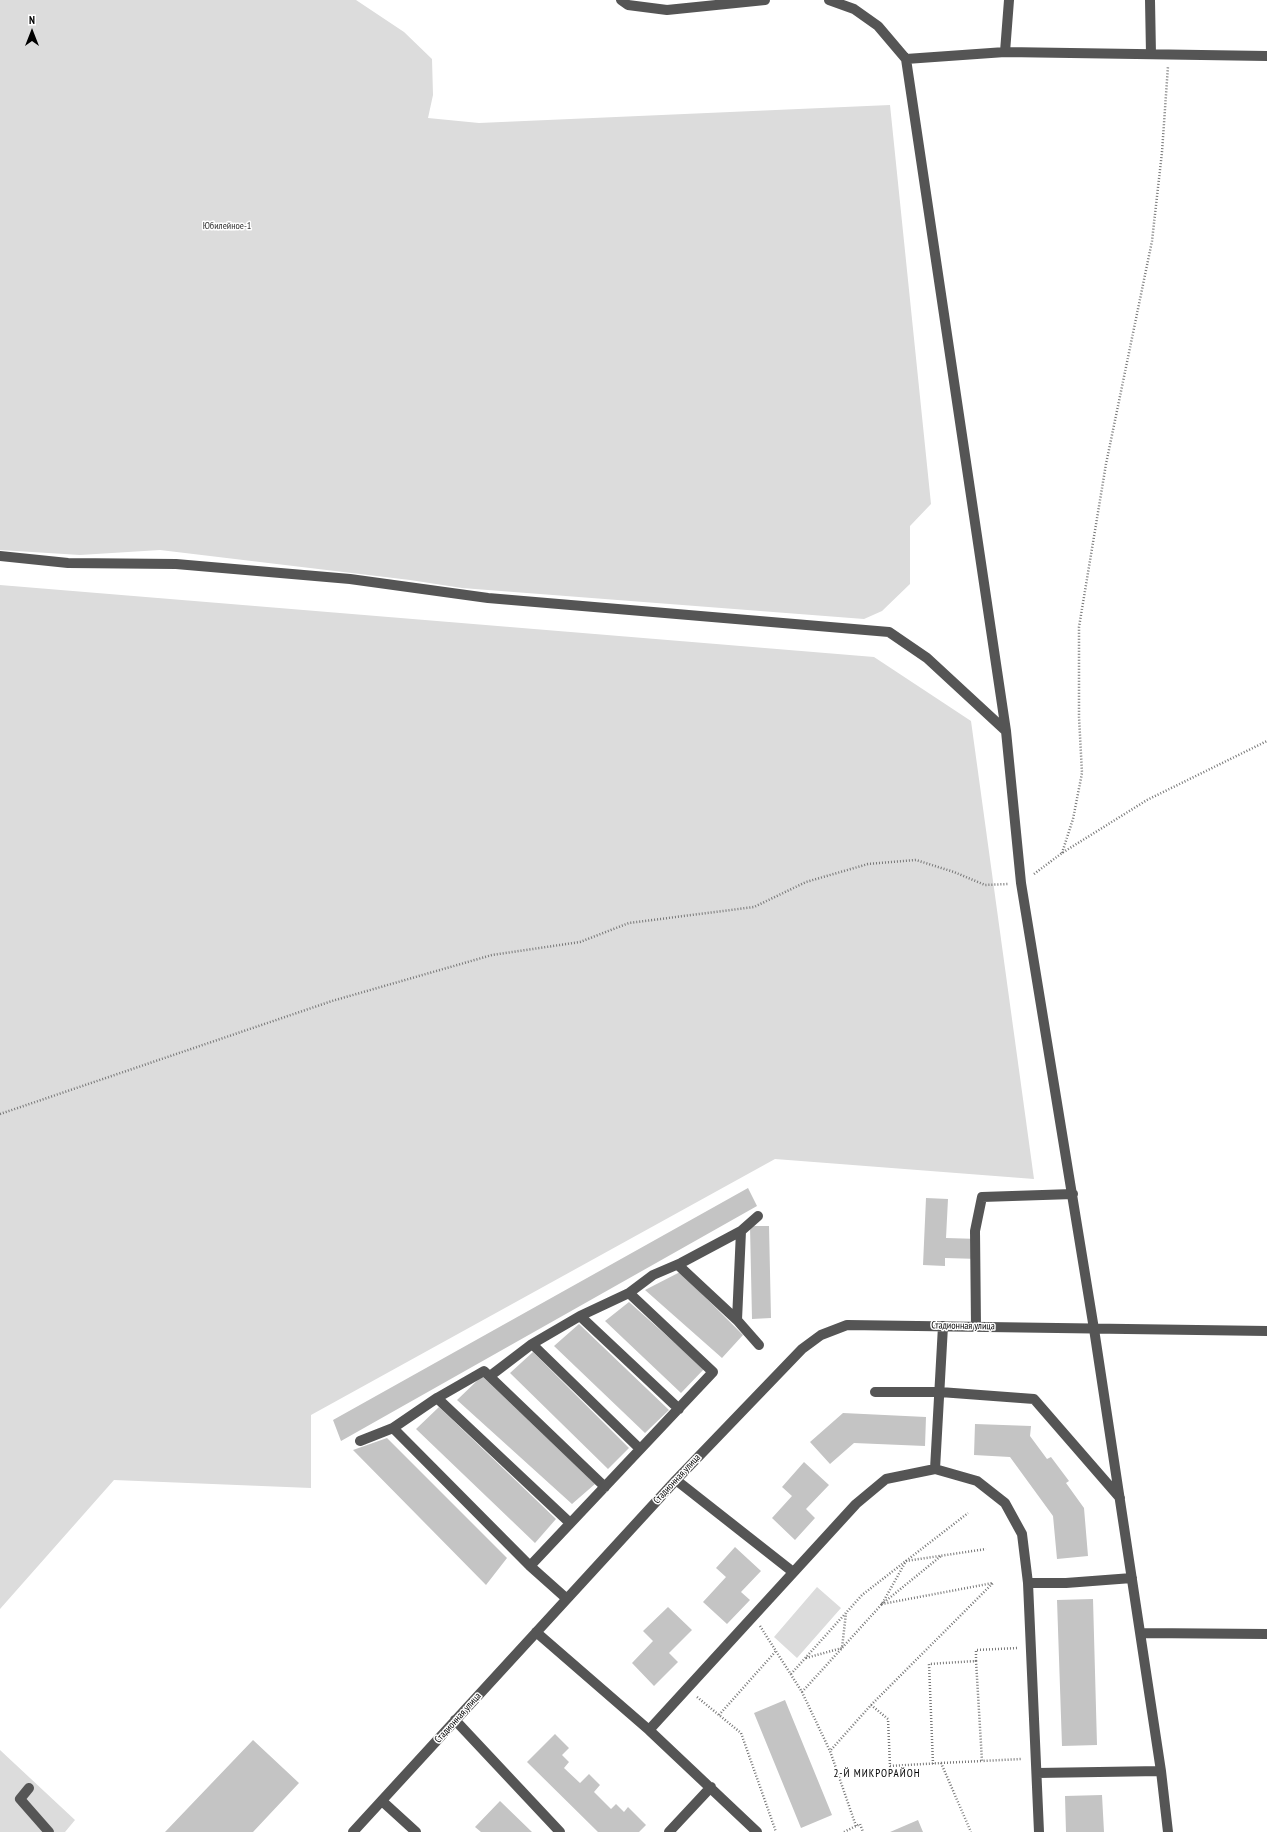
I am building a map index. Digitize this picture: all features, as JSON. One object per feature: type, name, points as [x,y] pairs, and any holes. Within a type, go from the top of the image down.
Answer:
[{"type":"street","points":[[621,0],[628,5],[667,10],[764,0]]},
{"type":"street","points":[[829,0],[854,9],[878,26],[906,59],[1006,731],[1021,883],[1094,1329],[1161,1771],[1168,1832]]},
{"type":"street","points":[[1005,52],[1009,0]]},
{"type":"street","points":[[1150,0],[1151,54]]},
{"type":"street","points":[[906,59],[1005,52],[1267,56]]},
{"type":"street","points":[[0,556],[68,563],[176,564],[350,579],[488,598],[889,632],[927,658],[1006,731]]},
{"type":"street","points":[[976,1326],[975,1231],[982,1197],[1073,1194]]},
{"type":"street","points":[[490,1376],[532,1344],[580,1316],[629,1293],[653,1275],[678,1265],[741,1231],[758,1216]]},
{"type":"street","points":[[737,1320],[741,1231]]},
{"type":"street","points":[[678,1265],[737,1320],[759,1345]]},
{"type":"street","points":[[530,1566],[713,1372],[629,1293]]},
{"type":"street","points":[[580,1316],[679,1409]]},
{"type":"street","name":"Стадионная улица","points":[[353,1832],[676,1480],[802,1348],[822,1334],[847,1325],[1267,1331]]},
{"type":"street","points":[[935,1469],[943,1326]]},
{"type":"street","points":[[532,1344],[640,1449]]},
{"type":"street","points":[[360,1442],[393,1428],[437,1398],[484,1371],[605,1486]]},
{"type":"street","points":[[875,1392],[940,1392],[1034,1399],[1120,1498]]},
{"type":"street","points":[[437,1398],[570,1524]]},
{"type":"street","points":[[393,1428],[530,1566],[567,1599]]},
{"type":"street","points":[[650,1730],[856,1504],[886,1479],[935,1469],[977,1481],[1005,1503],[1022,1534],[1028,1583],[1039,1832]]},
{"type":"street","points":[[676,1480],[793,1572]]},
{"type":"street","points":[[1028,1583],[1066,1583],[1132,1578]]},
{"type":"street","points":[[536,1632],[650,1730],[757,1832]]},
{"type":"street","points":[[1140,1633],[1267,1634]]},
{"type":"street","points":[[455,1720],[560,1832]]},
{"type":"street","points":[[1037,1773],[1161,1771]]},
{"type":"street","points":[[670,1832],[711,1787]]},
{"type":"street","points":[[29,1788],[20,1799],[49,1832]]},
{"type":"street","points":[[382,1801],[416,1832]]},
{"type":"path","points":[[1062,853],[1074,819],[1082,773],[1080,717],[1080,627],[1106,464],[1152,241],[1162,152],[1168,54]]},
{"type":"path","points":[[1033,875],[1062,853],[1147,800],[1267,741]]},
{"type":"path","points":[[0,1114],[332,1001],[492,955],[580,942],[629,923],[754,907],[806,882],[868,864],[916,860],[954,872],[984,885],[1021,883]]},
{"type":"path","points":[[791,1674],[862,1595],[968,1512]]},
{"type":"path","points":[[906,1561],[986,1549]]},
{"type":"path","points":[[802,1692],[882,1604],[941,1556]]},
{"type":"path","points":[[882,1604],[906,1561]]},
{"type":"path","points":[[830,1751],[871,1705],[992,1583],[882,1604]]},
{"type":"path","points":[[842,1648],[847,1612]]},
{"type":"path","points":[[754,1616],[802,1692],[830,1751],[856,1826]]},
{"type":"path","points":[[805,1658],[842,1648]]},
{"type":"path","points":[[982,1761],[976,1650],[1031,1648]]},
{"type":"path","points":[[719,1715],[776,1651]]},
{"type":"path","points":[[933,1764],[928,1664],[976,1661]]},
{"type":"path","points":[[688,1689],[741,1733],[776,1832]]},
{"type":"path","points":[[871,1705],[888,1718],[890,1766],[1036,1759]]},
{"type":"path","points":[[941,1763],[971,1832]]},
{"type":"path","points":[[844,1832],[860,1824],[863,1832]]},
{"type":"green space","name":"Юбилейное-1","points":[[0,0],[356,0],[404,32],[432,59],[433,95],[428,118],[479,123],[890,105],[931,504],[910,526],[910,584],[882,611],[864,619],[462,588],[410,580],[160,550],[80,555],[0,550]]},
{"type":"green space","points":[[0,585],[874,657],[971,721],[1034,1179],[775,1159],[311,1415],[311,1488],[114,1480],[0,1609]]},
{"type":"green space","points":[[817,1587],[841,1608],[797,1658],[774,1637]]},
{"type":"green space","points":[[0,1750],[75,1820],[65,1832],[0,1832]]},
{"type":"building","points":[[748,1188],[757,1206],[341,1441],[333,1420]]},
{"type":"building","points":[[926,1198],[948,1199],[946,1238],[980,1239],[979,1259],[945,1258],[945,1266],[923,1265]]},
{"type":"building","points":[[750,1226],[769,1226],[771,1318],[752,1319]]},
{"type":"building","points":[[680,1272],[743,1335],[722,1358],[645,1290]]},
{"type":"building","points":[[629,1302],[704,1369],[681,1393],[605,1321]]},
{"type":"building","points":[[579,1324],[669,1410],[645,1433],[554,1346]]},
{"type":"building","points":[[533,1352],[629,1448],[608,1469],[510,1373]]},
{"type":"building","points":[[482,1376],[595,1484],[572,1504],[457,1400]]},
{"type":"building","points":[[439,1407],[556,1519],[535,1543],[416,1429]]},
{"type":"building","points":[[843,1413],[926,1417],[925,1446],[854,1443],[830,1464],[810,1442]]},
{"type":"building","points":[[975,1424],[1031,1426],[1030,1436],[1047,1459],[1051,1457],[1069,1481],[1066,1483],[1084,1508],[1088,1556],[1057,1559],[1053,1516],[1010,1457],[974,1455]]},
{"type":"building","points":[[387,1438],[507,1558],[486,1585],[353,1450]]},
{"type":"building","points":[[804,1462],[829,1485],[806,1509],[815,1518],[795,1540],[772,1518],[792,1496],[782,1487]]},
{"type":"building","points":[[735,1547],[761,1571],[741,1592],[750,1600],[727,1624],[703,1602],[726,1577],[716,1568]]},
{"type":"building","points":[[1093,1599],[1097,1745],[1062,1746],[1057,1600]]},
{"type":"building","points":[[668,1607],[692,1630],[669,1653],[678,1662],[654,1686],[632,1663],[653,1641],[643,1631]]},
{"type":"building","points":[[785,1700],[832,1815],[801,1828],[754,1713]]},
{"type":"building","points":[[555,1734],[569,1748],[562,1755],[569,1762],[564,1768],[580,1783],[589,1774],[600,1785],[594,1792],[611,1809],[616,1804],[624,1812],[628,1807],[646,1825],[639,1832],[598,1832],[527,1762]]},
{"type":"building","points":[[253,1740],[299,1783],[253,1832],[165,1832]]},
{"type":"building","points":[[1102,1795],[1104,1832],[1066,1832],[1065,1796]]},
{"type":"building","points":[[500,1801],[532,1832],[481,1832],[475,1827]]},
{"type":"building","points":[[918,1820],[923,1832],[890,1832]]},
{"type":"district","name":"2-Й МИКРОРАЙОН","points":[[877,1774]]}]
